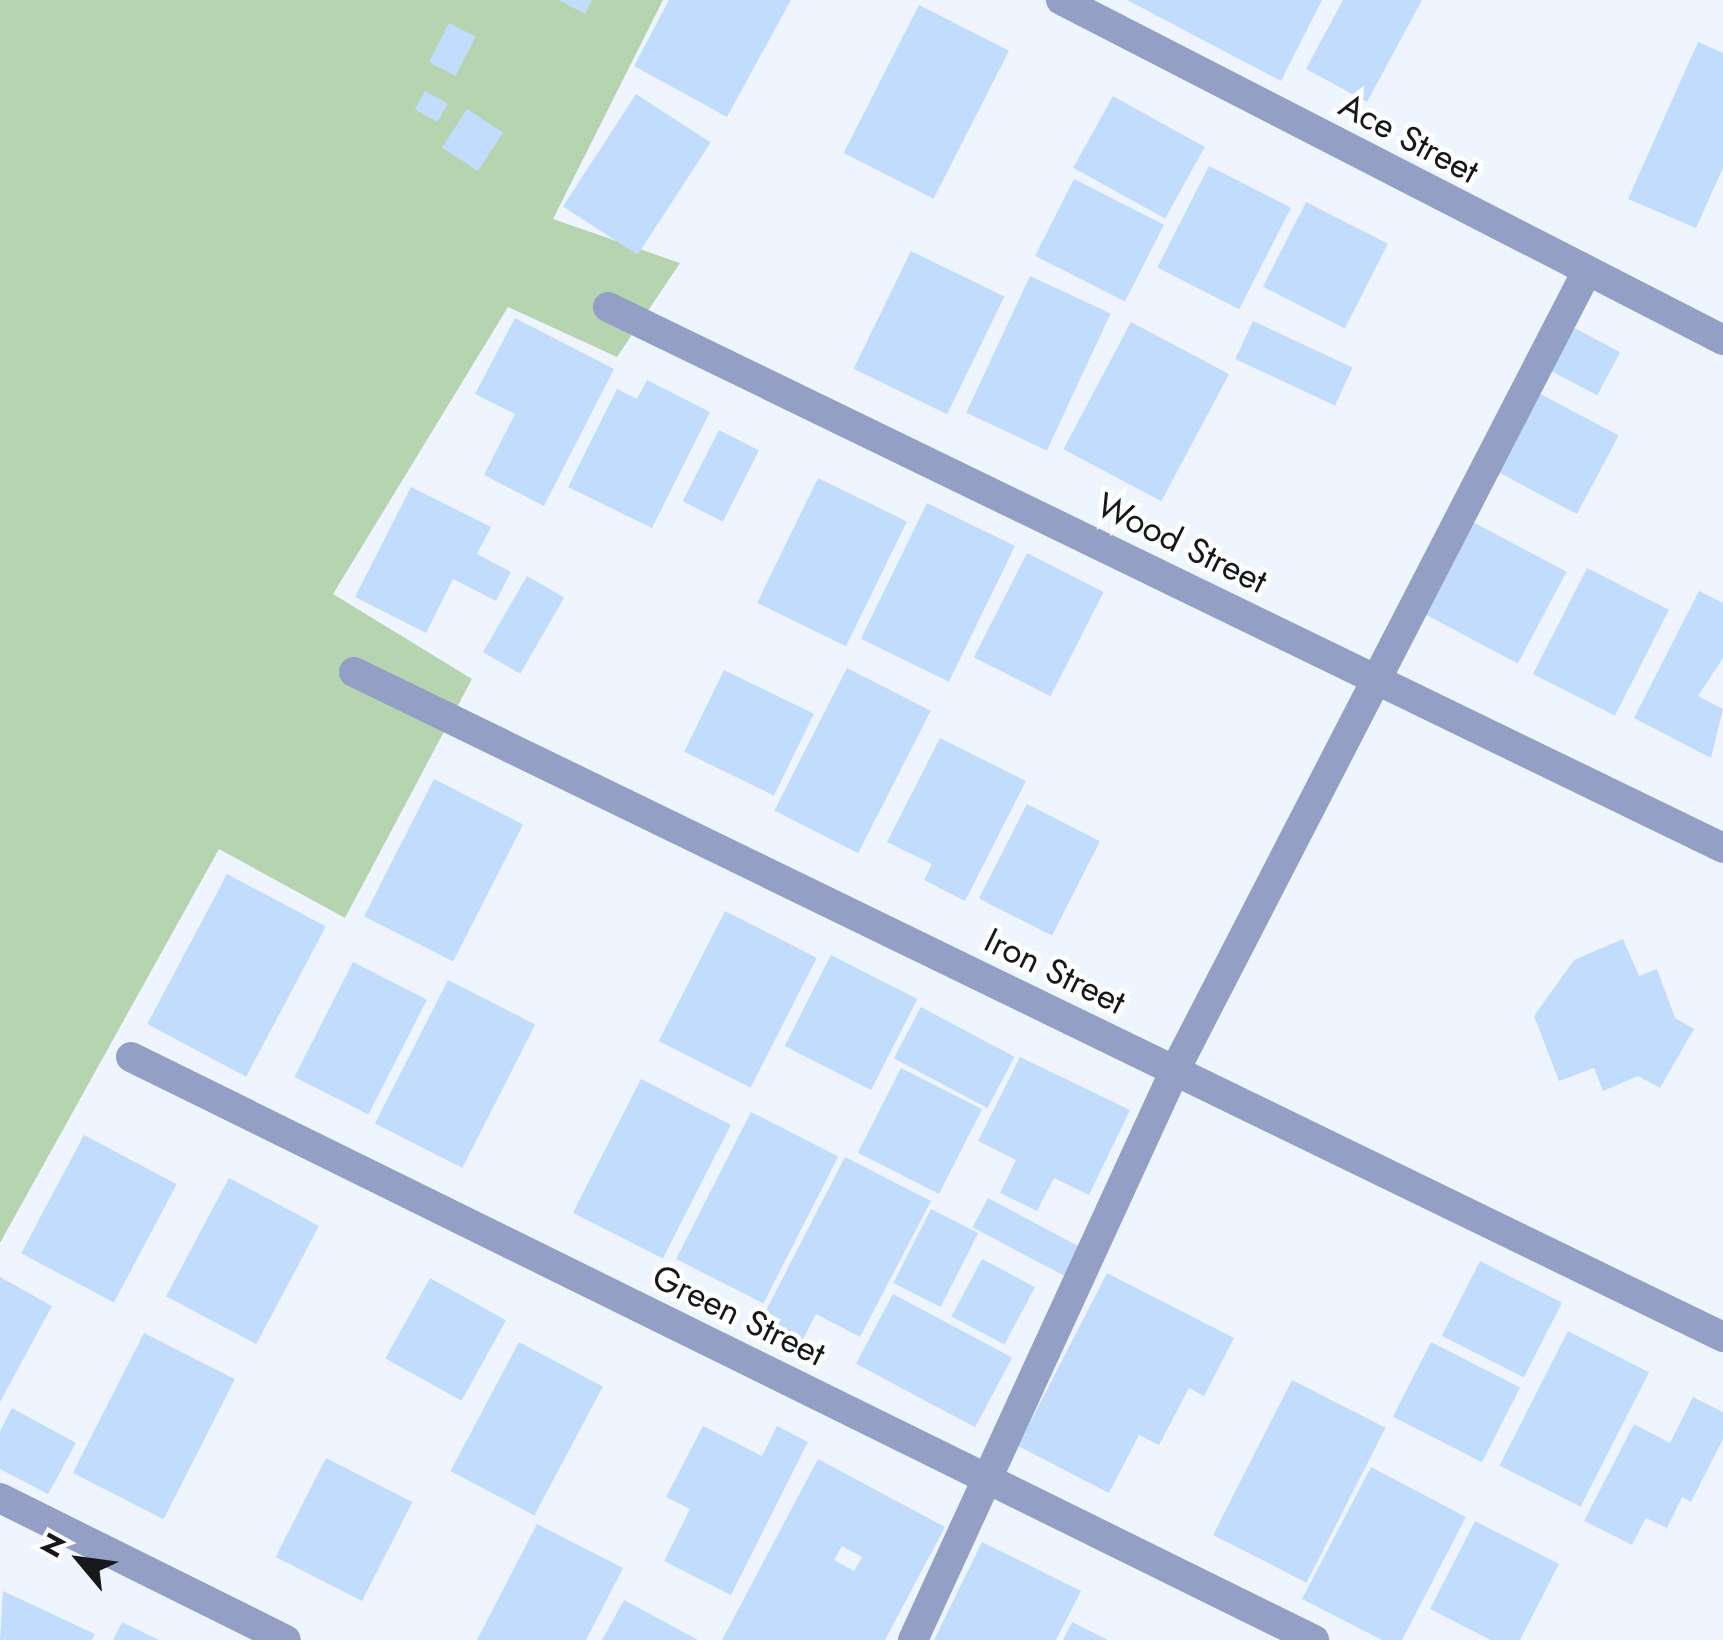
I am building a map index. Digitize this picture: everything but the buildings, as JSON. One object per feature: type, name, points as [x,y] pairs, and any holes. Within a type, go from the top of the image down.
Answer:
[{"type":"street","name":"Ace Street","points":[[1061,0],[1723,340]]},
{"type":"street","points":[[912,1640],[991,1482],[1174,1070],[1370,676],[1586,273]]},
{"type":"street","name":"Wood Street","points":[[608,308],[1723,848]]},
{"type":"street","name":"Iron Street","points":[[354,672],[1723,1337]]},
{"type":"street","name":"Green Street","points":[[131,1057],[1314,1640]]},
{"type":"street","points":[[0,1498],[286,1640]]},
{"type":"green space","points":[[0,0],[663,0],[553,219],[680,263],[617,357],[508,307],[333,594],[472,679],[345,918],[219,849],[0,1243]]}]
